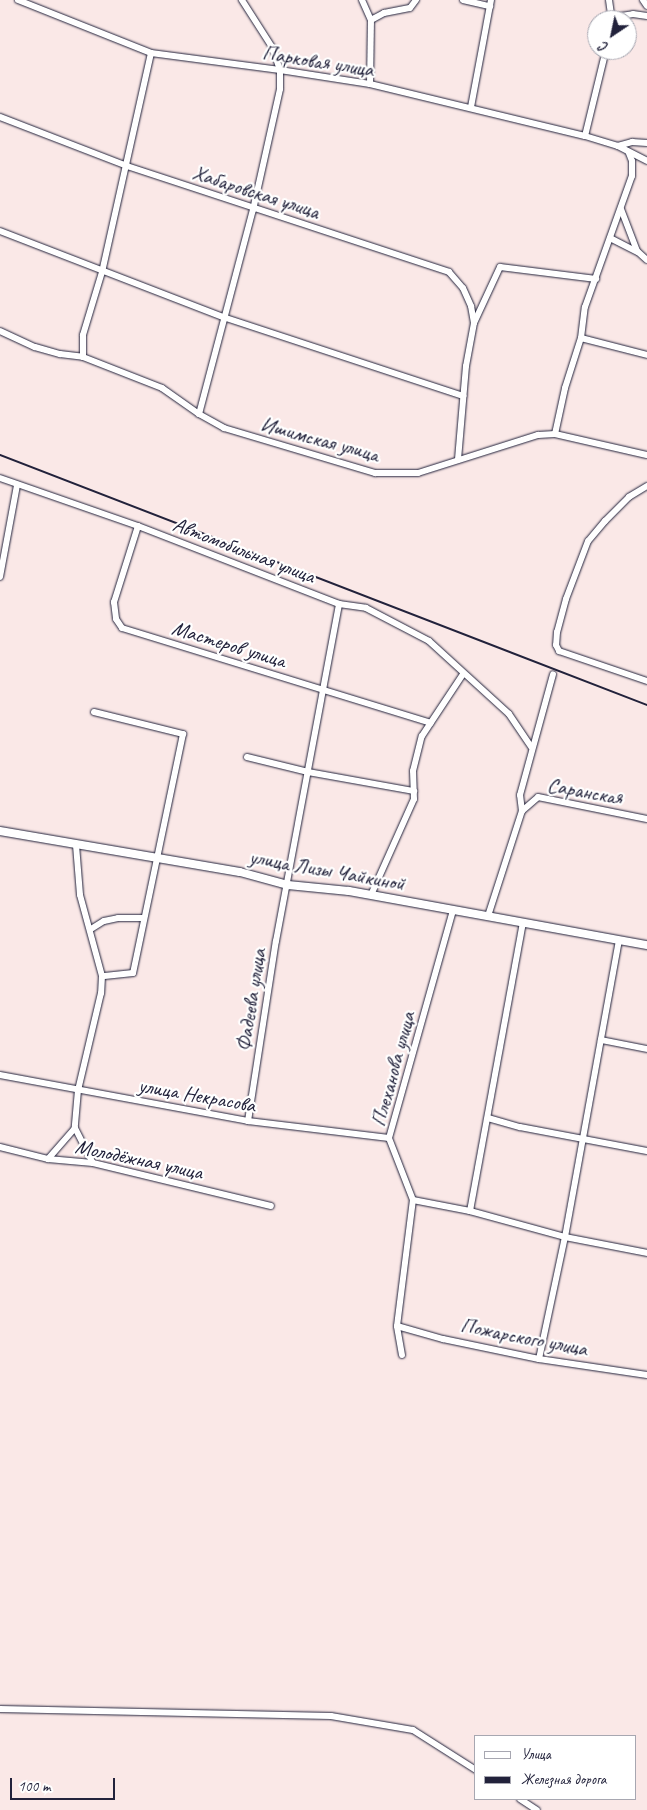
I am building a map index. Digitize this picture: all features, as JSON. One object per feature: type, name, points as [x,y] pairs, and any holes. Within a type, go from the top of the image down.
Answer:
[{"type":"street","name":"Парковая улица","points":[[18,0],[151,53],[370,84],[585,136],[618,146],[647,161]]},
{"type":"street","points":[[199,414],[226,318],[277,108],[280,70],[272,47],[248,3],[242,0]]},
{"type":"street","points":[[362,0],[371,20],[370,84]]},
{"type":"street","points":[[371,20],[384,13],[410,8],[416,0]]},
{"type":"street","points":[[463,0],[490,3],[471,108]]},
{"type":"street","points":[[643,0],[647,6]]},
{"type":"street","points":[[83,357],[83,335],[102,272],[151,53]]},
{"type":"street","points":[[585,136],[604,60]]},
{"type":"street","name":"Хабаровская улица","points":[[0,117],[127,166],[253,210],[449,272],[463,288],[471,306],[474,324]]},
{"type":"street","name":"Парковая улица","points":[[618,146],[632,142],[647,143]]},
{"type":"street","points":[[555,434],[562,398],[581,338],[585,307],[621,209],[633,168],[629,153]]},
{"type":"street","points":[[621,209],[637,251]]},
{"type":"street","points":[[0,231],[102,272],[226,318],[463,396]]},
{"type":"street","points":[[610,238],[637,251],[647,259]]},
{"type":"street","name":"Хабаровская улица","points":[[458,460],[463,396],[474,324],[500,267],[596,279]]},
{"type":"street","name":"Ишимская улица","points":[[0,332],[35,347],[60,354],[83,357],[162,388],[199,414],[224,428],[252,438],[375,473],[418,473],[538,435],[555,434],[647,455]]},
{"type":"street","points":[[581,338],[647,355]]},
{"type":"street","name":"Автомобильная улица","points":[[0,478],[138,526],[338,604],[366,608],[429,642],[509,714],[531,747]]},
{"type":"street","points":[[0,577],[17,485]]},
{"type":"street","points":[[647,486],[629,497],[605,520],[588,541],[566,599],[557,632],[556,645],[559,651],[647,681]]},
{"type":"street","name":"Мастеров улица","points":[[138,526],[114,602],[116,619],[122,628],[431,722]]},
{"type":"street","name":"Фадеева улица","points":[[248,1121],[276,942],[288,885],[338,604]]},
{"type":"street","points":[[371,895],[414,799],[413,771],[422,736],[463,674]]},
{"type":"street","points":[[488,916],[522,811],[520,795],[531,747],[553,674]]},
{"type":"street","points":[[94,712],[183,734],[158,858],[142,918],[133,973],[102,976]]},
{"type":"street","points":[[247,757],[308,772],[414,791]]},
{"type":"street","name":"Саранская","points":[[522,811],[538,797],[647,819]]},
{"type":"street","name":"улица Лизы Чайкиной","points":[[0,831],[240,872],[288,885],[324,887],[647,945]]},
{"type":"street","points":[[76,845],[80,895],[91,929],[102,976],[102,993],[78,1090],[75,1128],[93,1163]]},
{"type":"street","name":"Плеханова улица","points":[[402,1355],[396,1326],[413,1200],[389,1138],[453,910]]},
{"type":"street","points":[[91,929],[104,921],[118,918],[142,918]]},
{"type":"street","points":[[470,1211],[523,923]]},
{"type":"street","points":[[538,1359],[565,1238],[619,940]]},
{"type":"street","points":[[601,1040],[647,1049]]},
{"type":"street","name":"улица Некрасова","points":[[0,1075],[248,1121],[389,1138]]},
{"type":"street","points":[[488,1118],[520,1127],[582,1137],[647,1151]]},
{"type":"street","points":[[48,1159],[75,1128]]},
{"type":"street","name":"Молодёжная улица","points":[[0,1147],[48,1159],[93,1163],[271,1206]]},
{"type":"street","points":[[413,1200],[470,1211],[565,1238],[647,1253]]},
{"type":"street","name":"Пожарского улица","points":[[396,1326],[538,1359],[647,1376]]},
{"type":"street","points":[[0,1709],[331,1716],[413,1730],[474,1769]]},
{"type":"street","points":[[522,1800],[537,1810]]},
{"type":"railway","points":[[0,455],[647,705]]}]
